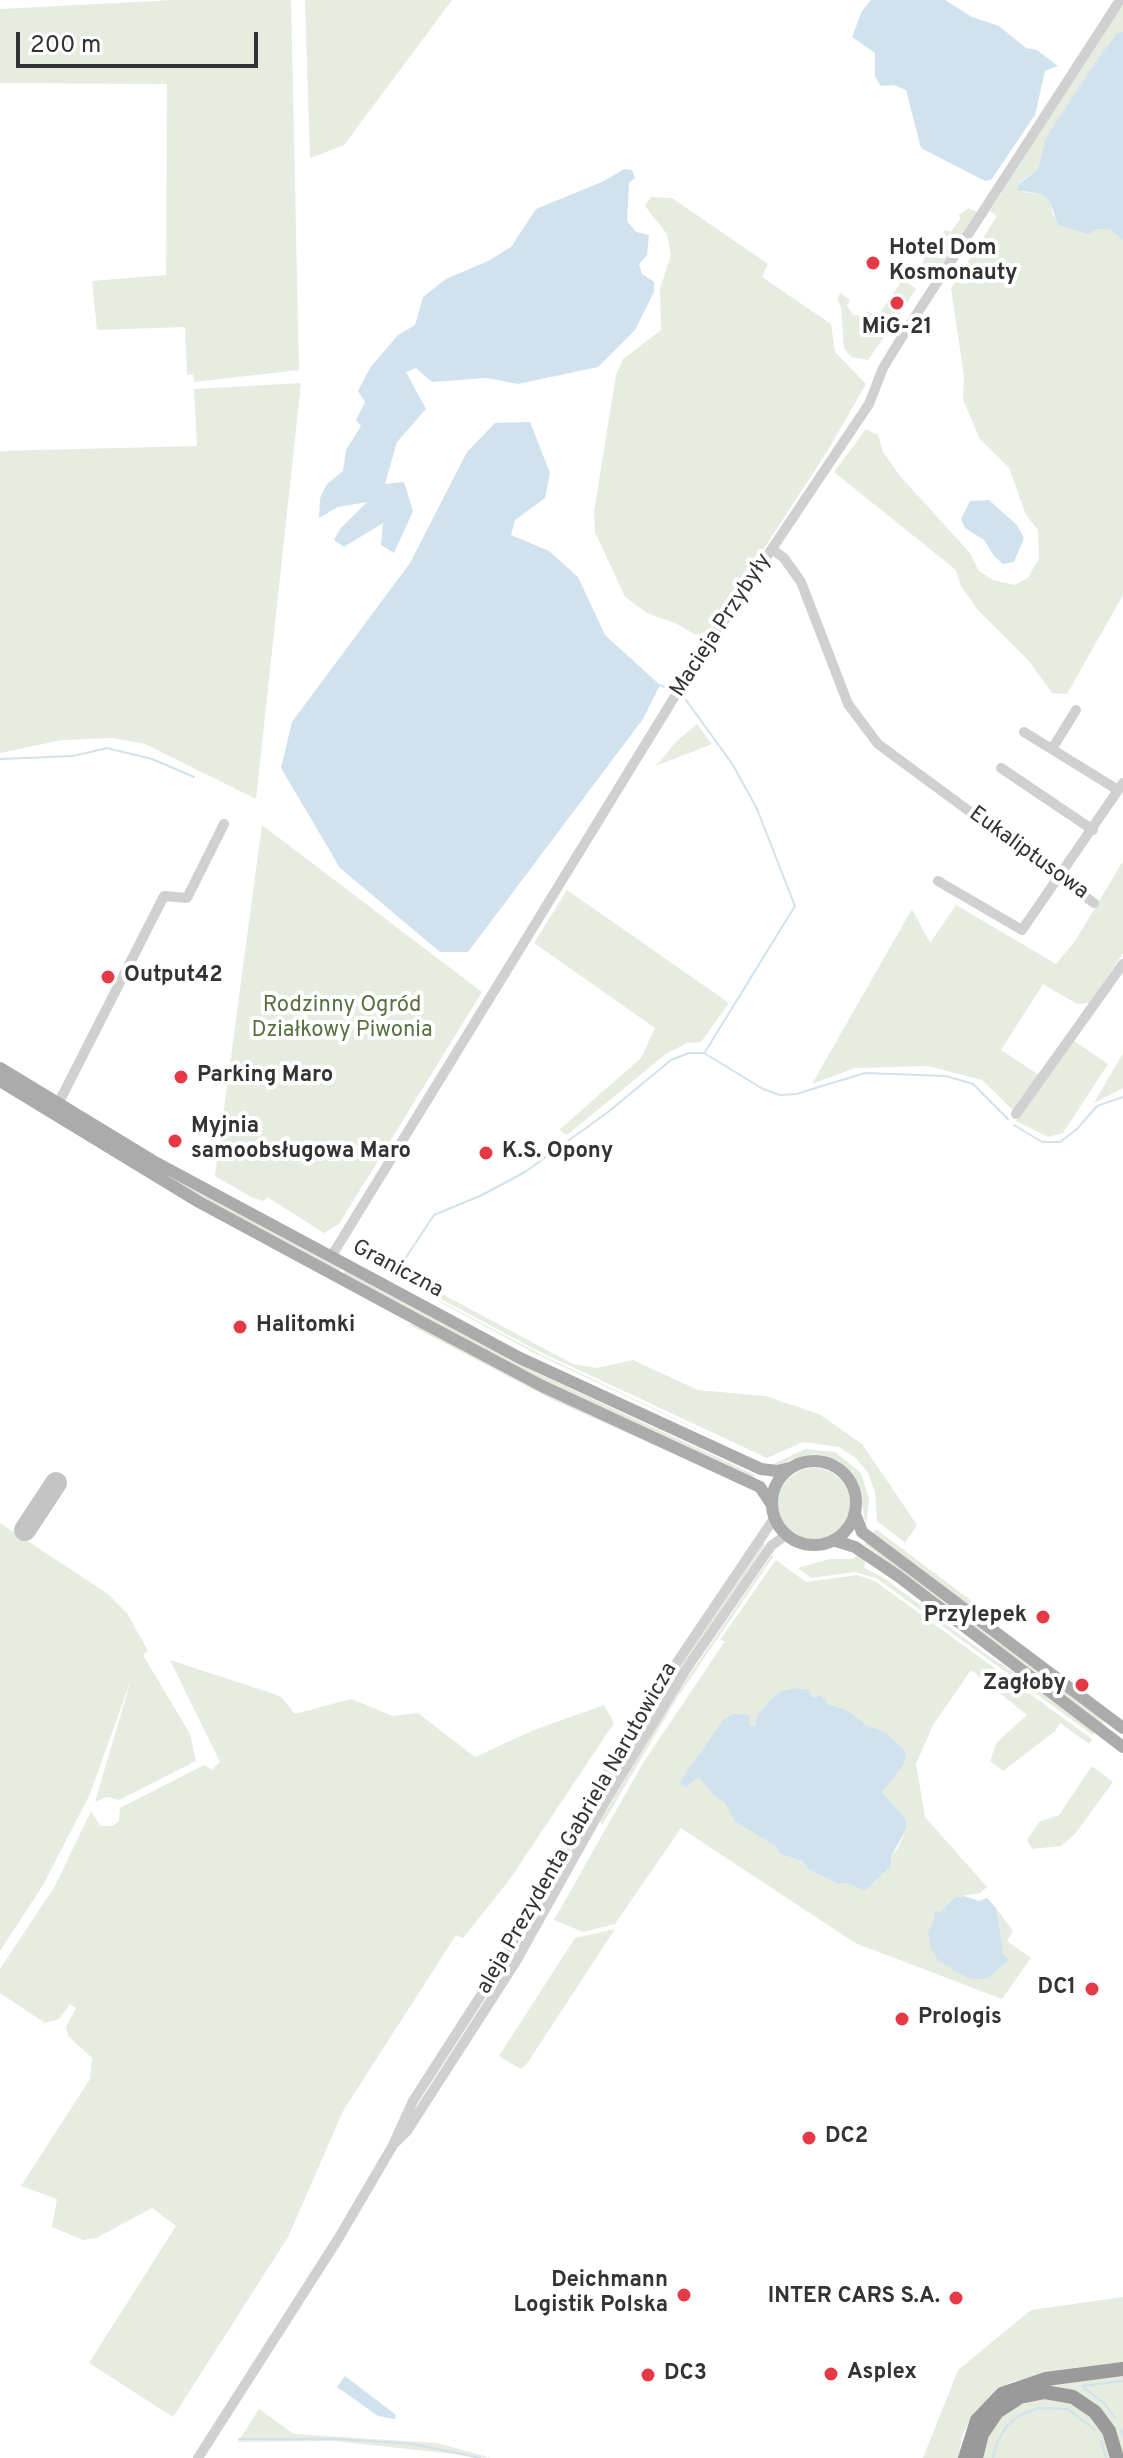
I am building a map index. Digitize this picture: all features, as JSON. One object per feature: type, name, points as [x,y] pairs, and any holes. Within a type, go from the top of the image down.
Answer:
[{"type":"highway","points":[[965,2458],[974,2424],[1002,2394],[1046,2379],[1123,2369]]},
{"type":"highway","points":[[976,2458],[982,2434],[997,2412],[1020,2397],[1045,2392],[1073,2397],[1095,2412],[1109,2431],[1117,2458]]},
{"type":"main road","name":"Graniczna","points":[[0,1068],[153,1161],[531,1364],[683,1436],[767,1471],[790,1468]]},
{"type":"main road","name":"Graniczna","points":[[0,1081],[199,1202],[428,1326],[542,1386],[760,1487],[773,1511]]},
{"type":"main road","points":[[855,1514],[848,1529],[836,1541],[822,1546],[805,1545],[786,1535],[773,1511],[777,1484],[790,1468],[817,1461],[835,1467],[852,1485],[855,1514],[862,1532],[1123,1728]]},
{"type":"main road","points":[[836,1541],[855,1547],[898,1576],[1123,1747]]},
{"type":"street","name":"Macieja Przybyły","points":[[331,1257],[694,665],[869,404],[883,368],[905,332],[1120,0]]},
{"type":"street","name":"Eukaliptusowa","points":[[772,549],[784,558],[801,582],[855,717],[878,744],[1094,903]]},
{"type":"street","points":[[1052,749],[1076,710]]},
{"type":"street","points":[[938,881],[1022,930],[1121,787],[1024,732]]},
{"type":"street","points":[[1001,768],[1093,830]]},
{"type":"street","points":[[58,1104],[164,896],[187,898],[224,824]]},
{"type":"street","points":[[1016,1114],[1123,964]]},
{"type":"street","name":"aleja Prezydenta Gabriela Narutowicza","points":[[198,2458],[338,2239],[392,2147],[413,2101],[494,1975],[634,1726],[773,1511]]},
{"type":"street","name":"aleja Prezydenta Gabriela Narutowicza","points":[[392,2147],[407,2131],[501,1987],[605,1802],[687,1668],[773,1543],[786,1535]]},
{"type":"green space","points":[[174,0],[291,0],[299,370],[194,382],[193,374],[187,375],[185,327],[97,330],[92,281],[166,275],[167,84],[0,83],[0,9]]},
{"type":"green space","points":[[305,0],[452,0],[344,145],[310,158]]},
{"type":"green space","points":[[1123,2],[1123,32],[1117,33],[1096,61],[1045,139],[1038,169],[1019,183],[1023,192],[1041,194],[1050,202],[1053,216],[1109,229],[1123,240],[1123,595],[1067,694],[1052,693],[1029,661],[978,610],[961,586],[956,570],[834,472],[866,429],[878,435],[883,452],[900,476],[970,553],[979,571],[993,580],[1014,585],[1028,578],[1039,558],[1038,530],[1026,515],[1009,468],[980,439],[963,400],[964,376],[951,288],[997,216],[990,211]]},
{"type":"green space","points":[[651,197],[672,198],[768,264],[762,277],[831,324],[835,352],[866,384],[828,450],[711,630],[696,635],[647,613],[625,597],[595,532],[594,512],[616,375],[623,359],[661,330],[660,289],[671,255],[667,234],[645,206]]},
{"type":"green space","points":[[968,208],[977,212],[934,279],[924,277],[921,264],[930,250],[936,254],[944,230],[951,232],[961,218],[958,216]]},
{"type":"green space","points":[[903,279],[916,289],[895,321],[881,311]]},
{"type":"green space","points":[[840,293],[850,300],[847,306],[853,315],[863,316],[867,311],[891,327],[868,360],[851,357],[844,348],[841,307],[837,299]]},
{"type":"green space","points":[[301,383],[256,799],[145,744],[113,738],[62,740],[0,753],[0,451],[197,446],[194,389]]},
{"type":"green space","points":[[697,724],[712,744],[656,766],[677,741]]},
{"type":"green space","name":"Rodzinny Ogród Działkowy Piwonia","points":[[262,825],[482,992],[339,1224],[324,1233],[267,1197],[264,1201],[253,1198],[215,1176]]},
{"type":"green space","points":[[1123,861],[1123,953],[1090,1003],[1077,1004],[1043,984],[1001,1050],[1039,1075],[1013,1110],[982,1080],[928,1066],[855,1068],[812,1084],[912,909],[930,943],[956,905],[1056,964],[1075,941]]},
{"type":"green space","points":[[567,890],[729,1003],[701,1042],[687,1043],[666,1054],[567,1135],[559,1130],[641,1058],[655,1028],[534,943]]},
{"type":"green space","points":[[1070,1038],[1108,1064],[1063,1133],[1048,1137],[1016,1121]]},
{"type":"green space","points":[[1123,1053],[1123,1088],[1094,1103]]},
{"type":"green space","points":[[131,1154],[341,1269],[339,1272],[210,1203]]},
{"type":"green space","points":[[366,1262],[544,1356],[762,1460],[536,1354]]},
{"type":"green space","points":[[345,1271],[537,1373],[755,1475],[754,1478],[562,1390],[343,1274]]},
{"type":"green space","points":[[399,1271],[573,1364],[597,1368],[633,1360],[698,1390],[765,1396],[819,1414],[862,1444],[917,1525],[905,1543],[877,1521],[875,1492],[868,1473],[856,1458],[839,1447],[803,1442],[767,1458],[536,1350],[396,1275]]},
{"type":"green space","points":[[406,1323],[418,1326],[750,1488],[551,1399]]},
{"type":"green space","points":[[805,1449],[835,1452],[861,1473],[869,1499],[866,1527],[859,1484],[839,1461],[813,1454],[792,1459],[778,1468],[769,1466]]},
{"type":"green space","points":[[814,1468],[840,1478],[850,1504],[840,1530],[814,1540],[788,1530],[778,1504],[788,1478]]},
{"type":"green space","points":[[0,1523],[108,1594],[127,1613],[148,1651],[143,1655],[190,1734],[196,1761],[119,1800],[107,1797],[95,1802],[132,1677],[90,1794],[43,1885],[0,1951]]},
{"type":"green space","points":[[876,1529],[973,1602],[968,1605],[873,1533]]},
{"type":"green space","points":[[867,1541],[1104,1721],[1102,1724],[864,1544]]},
{"type":"green space","points":[[763,1543],[765,1545],[646,1722],[500,1978],[643,1721]]},
{"type":"green space","points":[[773,1553],[677,1698],[602,1825],[600,1821],[673,1699]]},
{"type":"green space","points":[[858,1554],[866,1560],[864,1568],[884,1578],[1024,1679],[1095,1732],[1093,1735],[876,1578],[855,1572],[811,1578],[798,1568],[829,1559],[853,1559]]},
{"type":"green space","points":[[776,1560],[806,1582],[857,1575],[875,1581],[1092,1739],[1089,1744],[1060,1723],[1055,1731],[1003,1771],[990,1761],[997,1742],[1027,1715],[971,1670],[933,1725],[916,1764],[925,1817],[987,1887],[980,1893],[955,1897],[940,1912],[928,1932],[1004,1955],[996,1908],[1013,1931],[1007,1941],[1031,1958],[1002,1999],[855,1943],[681,1828],[615,1924],[583,1932],[554,1920],[643,1763],[725,1641],[720,1640]],"holes":[[[807,1689],[811,1695],[835,1708],[849,1711],[869,1727],[889,1781],[882,1792],[905,1818],[907,1827],[898,1848],[864,1891],[848,1883],[838,1884],[808,1869],[802,1861],[780,1854],[777,1846],[734,1821],[725,1803],[714,1796],[699,1776],[692,1779],[750,1716],[749,1724],[755,1726],[757,1716],[781,1691]]]},
{"type":"green space","points":[[170,1660],[280,1696],[295,1714],[351,1699],[393,1716],[418,1713],[475,1757],[534,1730],[604,1705],[614,1723],[510,1879],[463,1938],[456,1935],[343,2111],[288,2237],[173,2417],[89,2363],[176,2226],[152,2208],[96,2238],[83,2240],[52,2227],[57,2199],[21,2186],[90,2079],[92,2058],[68,2036],[66,2027],[76,2008],[70,2004],[59,2019],[45,2023],[0,1993],[0,1969],[55,1886],[91,1811],[100,1826],[113,1826],[119,1821],[120,1808],[204,1765],[212,1770],[220,1762]]},
{"type":"green space","points":[[1092,1766],[1113,1782],[1075,1834],[1061,1846],[1032,1849],[1027,1840],[1039,1822],[1059,1815]]},
{"type":"green space","points":[[615,1929],[528,2062],[521,2069],[499,2056],[575,1938]]},
{"type":"green space","points":[[1123,2297],[1123,2364],[1045,2373],[1008,2383],[975,2411],[962,2436],[958,2458],[923,2458],[958,2370],[1031,2310]]},
{"type":"green space","points":[[1123,2374],[1123,2458],[1116,2431],[1101,2409],[1027,2392],[1026,2388]]},
{"type":"green space","points":[[1056,2398],[1079,2406],[1100,2426],[1112,2458],[981,2458],[994,2423],[1012,2408],[1036,2399]]},
{"type":"green space","points":[[259,2409],[294,2434],[437,2443],[491,2458],[334,2441],[238,2442]]},
{"type":"water","points":[[871,0],[945,0],[972,17],[999,26],[1026,48],[1037,50],[1058,66],[1045,71],[1035,115],[991,180],[985,181],[921,148],[906,90],[894,85],[881,86],[875,77],[875,53],[852,37],[862,11]]},
{"type":"water","points":[[1123,32],[1123,240],[1109,229],[1098,229],[1088,234],[1058,225],[1050,202],[1041,194],[1017,190],[1019,184],[1038,169],[1045,139],[1096,61],[1117,33]]},
{"type":"water","points":[[624,169],[632,170],[635,178],[629,183],[627,221],[636,232],[649,235],[647,255],[639,264],[642,274],[654,282],[654,292],[635,330],[598,367],[518,384],[486,378],[432,382],[416,368],[406,372],[426,409],[397,442],[385,484],[404,482],[413,511],[394,553],[381,545],[383,523],[344,547],[334,540],[340,529],[367,502],[338,507],[319,518],[320,498],[327,484],[343,471],[346,450],[361,426],[356,420],[365,402],[358,391],[370,368],[398,335],[415,325],[423,297],[446,279],[488,261],[511,247],[536,209],[604,181]]},
{"type":"water","points":[[530,422],[550,473],[545,498],[515,520],[511,535],[549,551],[578,577],[605,635],[660,685],[643,719],[468,952],[440,952],[340,868],[281,768],[292,722],[410,563],[467,452],[495,423]]},
{"type":"water","points":[[989,500],[1017,525],[1024,538],[1014,562],[1003,564],[984,540],[965,528],[961,519],[970,501]]},
{"type":"water","points":[[807,1689],[813,1697],[821,1696],[829,1705],[849,1711],[869,1727],[884,1731],[906,1752],[904,1764],[882,1792],[905,1818],[907,1827],[891,1857],[891,1866],[864,1891],[848,1883],[838,1884],[808,1869],[802,1861],[780,1854],[776,1846],[734,1821],[725,1803],[714,1796],[699,1777],[686,1787],[679,1783],[724,1719],[734,1714],[750,1715],[749,1724],[755,1726],[757,1716],[771,1699],[781,1691]]},
{"type":"water","points":[[964,1896],[979,1901],[987,1898],[996,1908],[1004,1955],[1009,1960],[986,1979],[972,1979],[956,1972],[937,1959],[930,1946],[928,1932],[934,1920],[934,1911],[940,1912],[955,1897]]},
{"type":"water","points":[[345,2376],[396,2415],[395,2419],[378,2416],[337,2387]]},
{"type":"waterway","points":[[660,685],[667,688]]},
{"type":"waterway","points":[[686,700],[733,765],[757,809],[795,906],[705,1052]]},
{"type":"waterway","points":[[0,759],[73,756],[107,748],[152,759],[194,777]]},
{"type":"waterway","points":[[397,1271],[434,1215],[482,1195],[525,1172],[608,1112],[671,1060],[689,1053],[704,1053],[763,1089],[780,1095],[796,1094],[865,1073],[946,1076],[973,1084],[1008,1119]]},
{"type":"waterway","points":[[1014,1125],[1042,1142],[1060,1142],[1077,1129],[1097,1106],[1123,1097]]},
{"type":"waterway","points":[[1115,2418],[1104,2403],[1082,2386],[1123,2381]]},
{"type":"waterway","points":[[993,2458],[997,2442],[1007,2426],[1018,2416],[1037,2408],[1068,2409],[1095,2430]]},
{"type":"waterway","points":[[1121,2430],[1123,2436]]},
{"type":"waterway","points":[[239,2439],[338,2439],[413,2444],[480,2458]]},
{"type":"waterway","points":[[1101,2441],[1106,2458]]},
{"type":"taxiway","points":[[25,1530],[56,1483]]},
{"type":"place","name":"Hotel Dom Kosmonauty","points":[[873,263]]},
{"type":"place","name":"MiG-21","points":[[897,303]]},
{"type":"place","name":"Output42","points":[[108,977]]},
{"type":"place","name":"Parking Maro","points":[[181,1077]]},
{"type":"place","name":"Myjnia samoobsługowa Maro","points":[[175,1141]]},
{"type":"place","name":"K.S. Opony","points":[[486,1153]]},
{"type":"place","name":"Halitomki","points":[[240,1327]]},
{"type":"place","name":"Przylepek","points":[[1043,1617]]},
{"type":"place","name":"Zagłoby","points":[[1082,1685]]},
{"type":"place","name":"DC1","points":[[1092,1989]]},
{"type":"place","name":"Prologis","points":[[902,2019]]},
{"type":"place","name":"DC2","points":[[809,2138]]},
{"type":"place","name":"Deichmann Logistik Polska","points":[[684,2295]]},
{"type":"place","name":"INTER CARS S.A.","points":[[956,2298]]},
{"type":"place","name":"Asplex","points":[[831,2374]]},
{"type":"place","name":"DC3","points":[[648,2375]]}]
